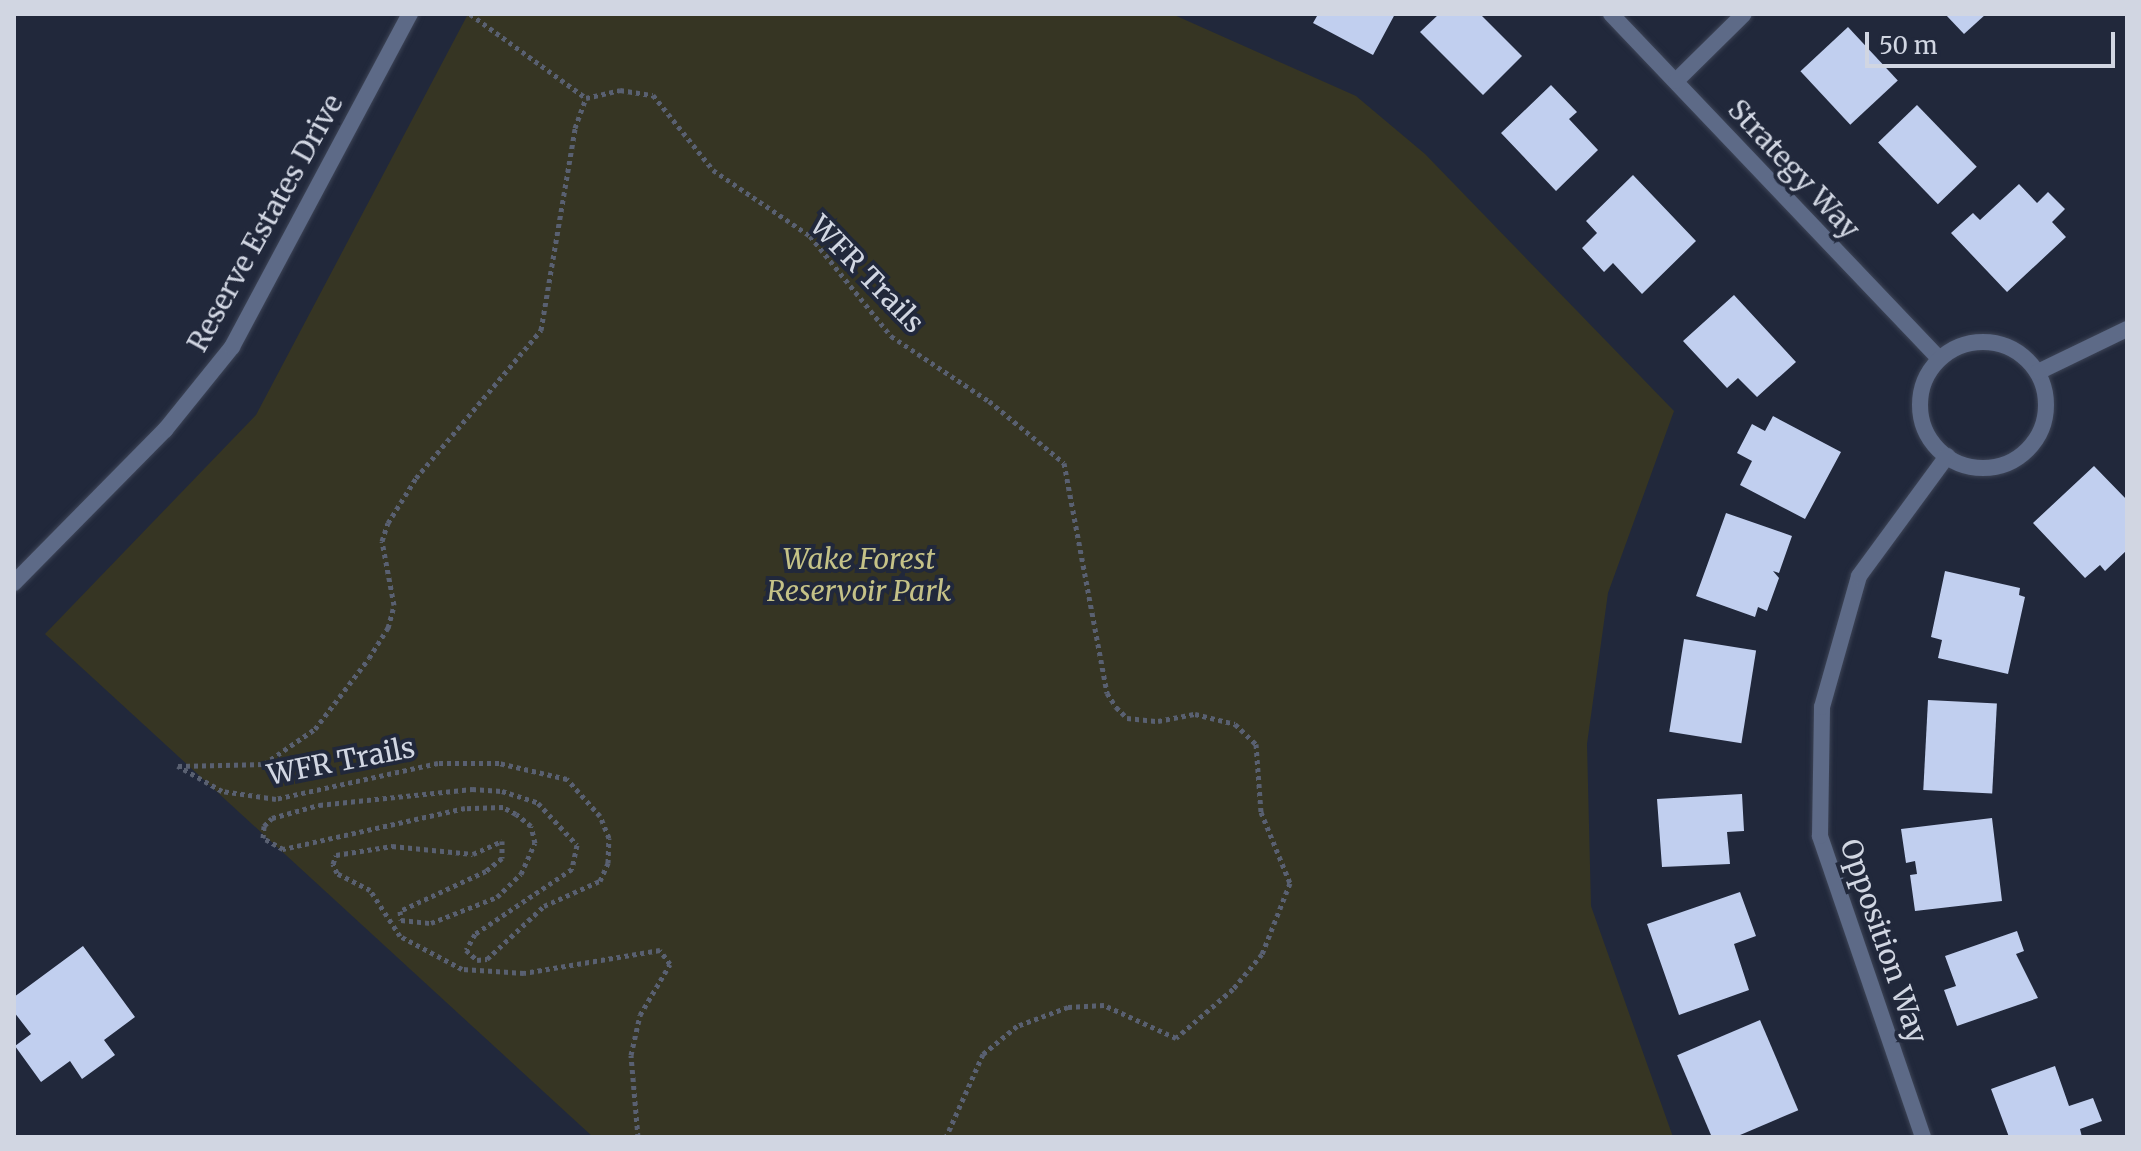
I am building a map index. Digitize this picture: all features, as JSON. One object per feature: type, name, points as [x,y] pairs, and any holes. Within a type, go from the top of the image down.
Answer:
[{"type":"street","name":"Reserve Estates Drive","points":[[14,583],[165,430],[232,347],[410,14]]},
{"type":"street","name":"Strategy Way","points":[[1611,14],[1939,359]]},
{"type":"street","points":[[1676,81],[1744,14]]},
{"type":"street","points":[[2038,372],[2127,329]]},
{"type":"street","points":[[1975,342],[1995,343],[2014,350],[2038,372],[2046,399],[2045,420],[2023,454],[1985,468],[1947,456],[1933,444],[1920,409],[1921,391],[1939,359],[1975,342]]},
{"type":"street","name":"Opposition Way","points":[[1923,1137],[1820,836],[1822,707],[1859,576],[1947,456]]},
{"type":"path","points":[[470,14],[586,98]]},
{"type":"path","name":"WFR Trails","points":[[638,1137],[631,1055],[640,1015],[670,964],[660,950],[524,973],[462,969],[400,936],[370,890],[337,873],[333,864],[336,855],[392,846],[473,854],[502,841],[502,858],[486,871],[400,911],[401,920],[431,923],[497,897],[521,874],[535,843],[531,826],[516,814],[503,807],[465,808],[283,849],[263,838],[264,826],[272,818],[319,805],[472,789],[502,791],[538,803],[577,845],[572,869],[475,934],[466,950],[477,960],[487,959],[544,906],[600,881],[608,863],[609,838],[600,816],[567,779],[499,763],[438,763],[276,799],[222,791],[178,766],[264,764],[294,747],[336,704],[388,628],[394,605],[382,541],[388,523],[416,478],[541,330],[554,228],[586,98],[620,90],[653,95],[713,170],[810,236],[891,336],[989,401],[1064,463],[1107,693],[1127,718],[1158,721],[1195,714],[1235,724],[1256,744],[1261,812],[1290,883],[1262,954],[1207,1015],[1176,1038],[1104,1005],[1068,1007],[1017,1026],[983,1054],[946,1137]]},
{"type":"green space","name":"Wake Forest Reservoir Park","points":[[468,14],[1172,14],[1356,96],[1425,154],[1674,411],[1608,593],[1587,744],[1591,906],[1673,1137],[593,1137],[45,634],[256,415]]},
{"type":"building","points":[[1312,14],[1395,14],[1373,55],[1313,23],[1317,16]]},
{"type":"building","points":[[1439,14],[1480,14],[1522,56],[1483,95],[1420,32]]},
{"type":"building","points":[[1945,14],[1986,14],[1964,34]]},
{"type":"building","points":[[1848,27],[1898,80],[1850,125],[1800,71]]},
{"type":"building","points":[[1551,85],[1577,112],[1569,119],[1598,150],[1556,191],[1501,133]]},
{"type":"building","points":[[1917,105],[1977,167],[1938,204],[1878,143]]},
{"type":"building","points":[[1633,175],[1696,241],[1642,294],[1613,263],[1604,272],[1582,248],[1597,233],[1586,221]]},
{"type":"building","points":[[2019,184],[2037,203],[2048,192],[2065,209],[2052,222],[2066,237],[2007,292],[1951,233],[1973,213],[1980,220]]},
{"type":"building","points":[[1734,295],[1796,362],[1757,397],[1738,378],[1727,388],[1683,341]]},
{"type":"building","points":[[1773,416],[1841,452],[1805,519],[1740,485],[1752,461],[1737,453],[1752,424],[1765,431]]},
{"type":"building","points":[[2094,466],[2127,500],[2127,550],[2105,571],[2100,565],[2085,578],[2033,523]]},
{"type":"building","points":[[1726,513],[1792,536],[1779,573],[1773,571],[1779,578],[1767,611],[1758,607],[1755,617],[1696,596]]},
{"type":"building","points":[[1945,571],[2020,588],[2019,595],[2025,597],[2008,674],[1938,658],[1942,640],[1931,637]]},
{"type":"building","points":[[1684,639],[1756,650],[1741,743],[1669,732]]},
{"type":"building","points":[[1928,700],[1997,704],[1992,793],[1923,790]]},
{"type":"building","points":[[1742,794],[1744,831],[1727,832],[1730,864],[1662,867],[1657,799]]},
{"type":"building","points":[[1992,818],[2002,901],[1915,911],[1910,875],[1917,874],[1915,861],[1906,863],[1901,829]]},
{"type":"building","points":[[1740,892],[1756,936],[1734,944],[1749,990],[1679,1015],[1647,924]]},
{"type":"building","points":[[2017,931],[2024,951],[2016,954],[2038,998],[1957,1026],[1944,990],[1956,986],[1945,956]]},
{"type":"building","points":[[83,946],[135,1017],[104,1040],[115,1055],[82,1079],[70,1061],[41,1082],[15,1046],[31,1034],[14,1012],[14,997]]},
{"type":"building","points":[[1760,1020],[1798,1110],[1735,1137],[1712,1137],[1677,1055]]},
{"type":"building","points":[[2055,1066],[2069,1106],[2093,1098],[2102,1121],[2080,1129],[2082,1137],[2009,1137],[1991,1089]]}]
